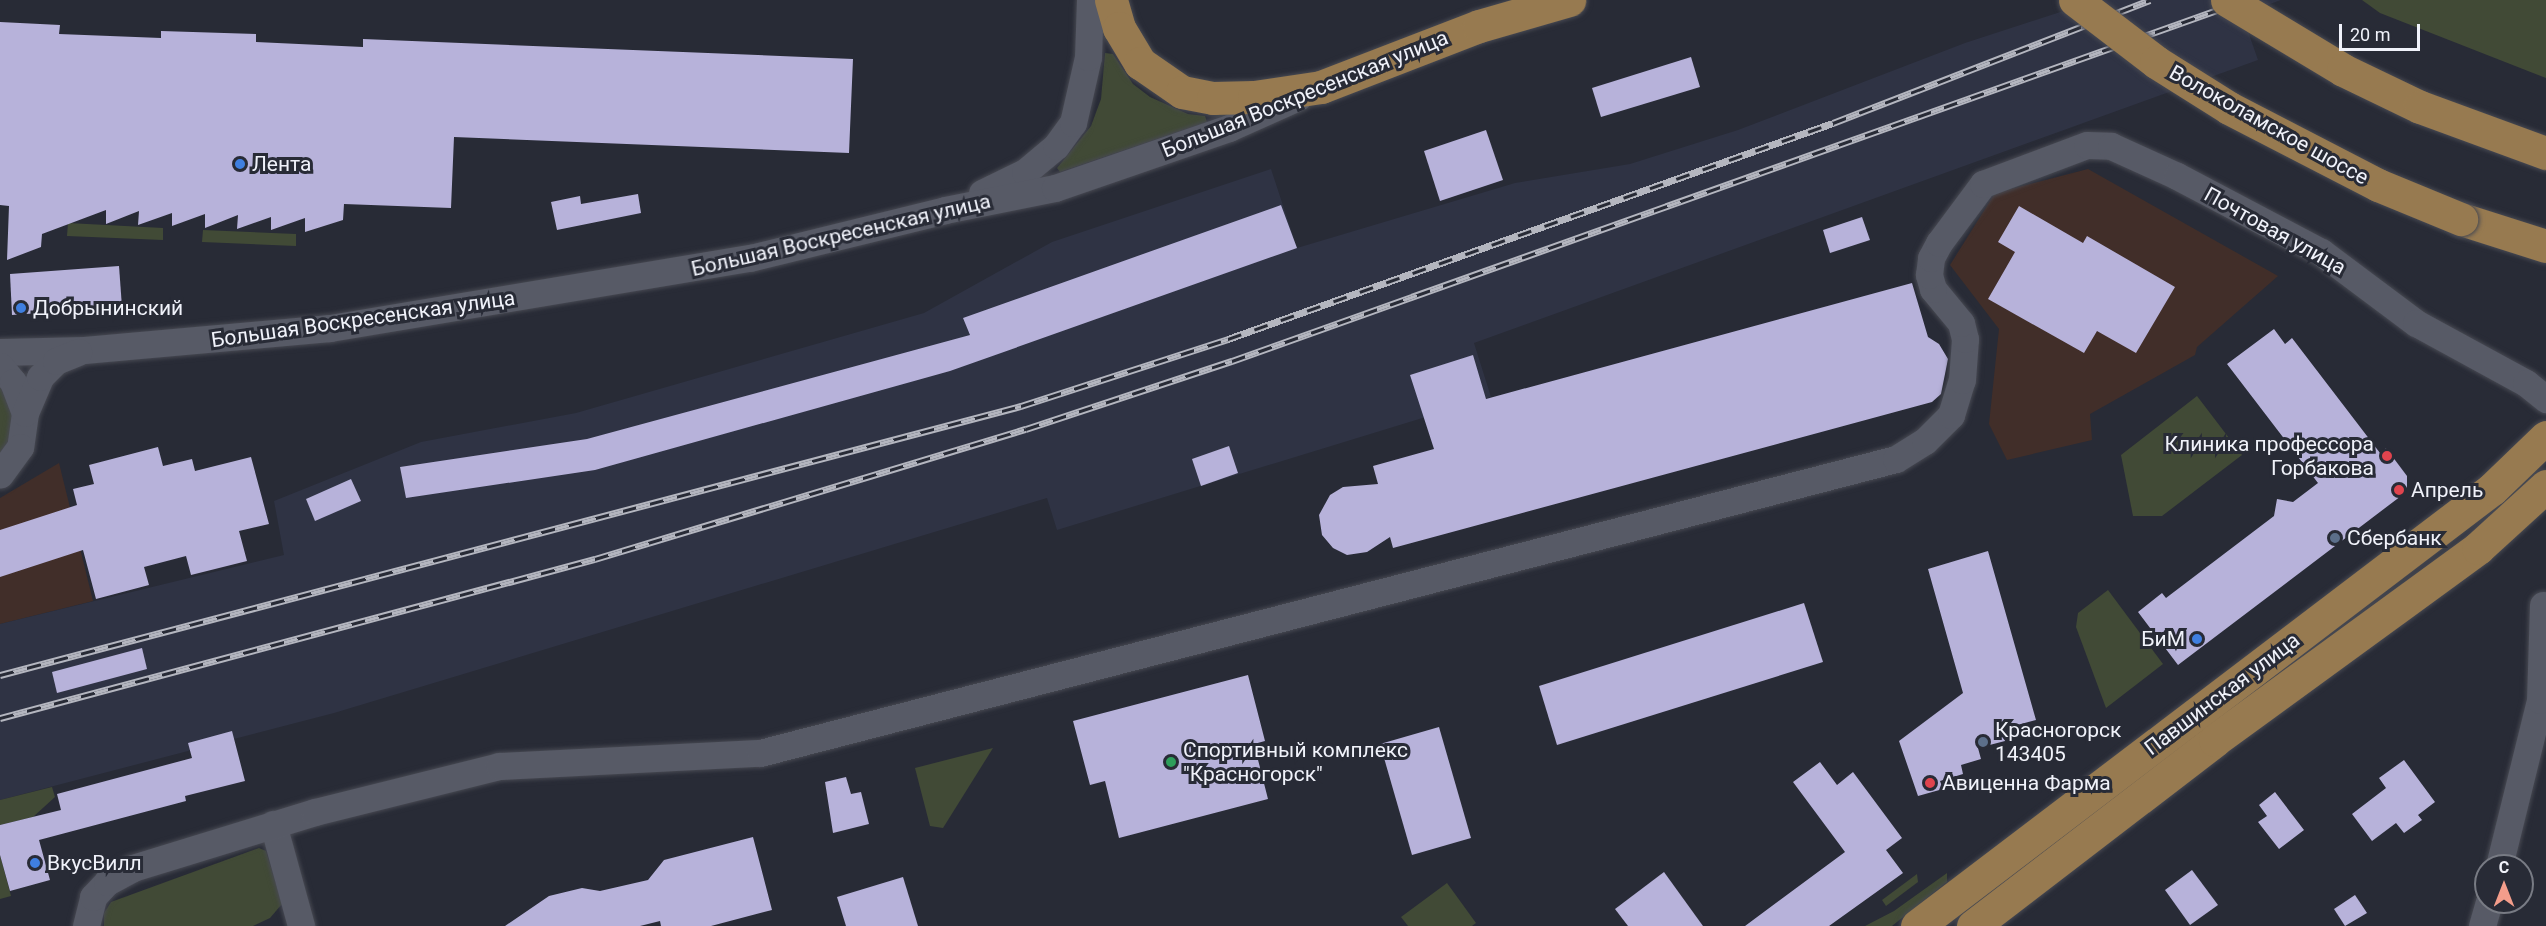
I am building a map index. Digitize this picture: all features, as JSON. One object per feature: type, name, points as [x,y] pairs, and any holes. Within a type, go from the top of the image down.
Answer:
[{"type":"main road","points":[[1111,0],[1119,27],[1140,63],[1182,92],[1213,98],[1254,97],[1321,87]]},
{"type":"main road","name":"Большая Воскресенская улица","points":[[1321,87],[1479,26],[1569,0]]},
{"type":"main road","name":"Волоколамское шоссе","points":[[2075,0],[2156,62],[2299,147],[2378,186],[2546,246]]},
{"type":"main road","points":[[2227,0],[2343,70],[2420,107],[2546,153]]},
{"type":"main road","name":"Павшинская улица","points":[[1917,926],[2492,489],[2535,448]]},
{"type":"main road","points":[[2478,548],[2546,486]]},
{"type":"main road","points":[[2478,548],[2546,509]]},
{"type":"main road","name":"Павшинская улица","points":[[1973,926],[2215,740],[2478,548]]},
{"type":"street","points":[[945,210],[1025,172],[1056,146],[1073,123],[1088,57],[1090,0]]},
{"type":"street","points":[[1479,26],[1518,0]]},
{"type":"street","name":"Большая Воскресенская улица","points":[[0,352],[84,350],[268,335],[402,318],[750,258],[945,210],[1055,188],[1229,128],[1321,87]]},
{"type":"street","name":"Почтовая улица","points":[[273,824],[499,766],[760,753],[1896,459],[1925,441],[1951,415],[1962,380],[1965,339],[1961,322],[1934,289],[1929,275],[1931,258],[1983,184],[2086,145],[2111,146],[2321,252],[2416,323],[2526,383],[2546,399]]},
{"type":"street","name":"Большая Воскресенская улица","points":[[25,413],[40,377],[56,361],[84,350]]},
{"type":"street","points":[[0,366],[14,382],[25,413],[20,447],[0,475]]},
{"type":"street","points":[[2502,854],[2534,733],[2541,690],[2543,605]]},
{"type":"street","points":[[86,926],[93,897],[107,882],[133,868],[273,824],[301,926]]},
{"type":"shaded area","points":[[2097,0],[2281,0],[2242,14],[2258,60],[1474,343],[1491,397],[1057,530],[1047,498],[334,713],[0,800],[0,624],[284,555],[274,501],[421,442],[576,413],[924,313],[1052,242],[1271,169],[1297,248],[1515,183],[1630,164],[1738,130],[1965,43]]},
{"type":"shaded area","points":[[2088,169],[2278,276],[2197,347],[2195,355],[2090,414],[2092,440],[2007,460],[1989,424],[1999,329],[1950,265],[1995,193]]},
{"type":"shaded area","points":[[59,463],[93,601],[0,624],[0,498]]},
{"type":"green space","points":[[2362,0],[2546,0],[2546,78],[2380,13]]},
{"type":"green space","points":[[1105,53],[1113,54],[1133,84],[1150,97],[1188,114],[1205,116],[1207,122],[1060,172],[1057,168],[1091,126],[1101,99]]},
{"type":"green space","points":[[68,223],[163,228],[163,240],[67,236]]},
{"type":"green space","points":[[203,230],[296,234],[296,246],[202,242]]},
{"type":"green space","points":[[0,381],[14,416],[12,435],[0,457]]},
{"type":"green space","points":[[2197,396],[2242,455],[2162,516],[2133,516],[2121,455]]},
{"type":"green space","points":[[2108,590],[2163,664],[2106,708],[2076,627],[2078,613]]},
{"type":"green space","points":[[993,748],[943,828],[930,826],[915,768]]},
{"type":"green space","points":[[52,787],[55,797],[33,817],[0,825],[0,800]]},
{"type":"green space","points":[[259,848],[266,851],[282,904],[270,918],[253,926],[104,926],[104,913],[111,902]]},
{"type":"green space","points":[[0,855],[11,896],[0,899]]},
{"type":"green space","points":[[1947,873],[1947,882],[1892,926],[1865,926],[1894,911]]},
{"type":"green space","points":[[1917,874],[1918,882],[1886,906],[1882,900]]},
{"type":"green space","points":[[1447,883],[1476,923],[1472,926],[1408,926],[1401,917]]},
{"type":"building","points":[[0,22],[60,25],[59,34],[161,38],[161,31],[256,34],[256,42],[363,47],[363,39],[853,59],[849,153],[454,137],[451,208],[344,204],[343,220],[305,232],[305,218],[271,230],[271,217],[237,229],[238,215],[205,228],[205,214],[172,226],[172,213],[138,225],[139,211],[106,224],[106,210],[42,234],[41,247],[7,260],[9,206],[0,205]]},
{"type":"building","points":[[1691,57],[1700,87],[1601,117],[1592,88]]},
{"type":"building","points":[[1486,130],[1503,180],[1440,201],[1424,151]]},
{"type":"building","points":[[638,194],[641,213],[557,230],[551,202],[580,196],[581,204]]},
{"type":"building","points":[[1281,205],[1297,248],[950,371],[595,470],[406,498],[400,467],[587,439],[970,335],[963,318]]},
{"type":"building","points":[[2019,206],[2083,243],[2087,236],[2175,287],[2136,353],[2097,331],[2084,353],[1988,299],[2015,252],[1998,242]]},
{"type":"building","points":[[1862,217],[1870,240],[1830,253],[1823,230]]},
{"type":"building","points":[[119,266],[122,307],[12,315],[10,274]]},
{"type":"building","points":[[1912,283],[1928,337],[1939,344],[1948,359],[1941,394],[1932,402],[1393,548],[1390,537],[1367,552],[1347,555],[1333,548],[1322,535],[1319,515],[1330,495],[1343,487],[1378,484],[1373,466],[1434,449],[1410,375],[1473,355],[1486,399]]},
{"type":"building","points":[[2274,329],[2285,344],[2292,338],[2380,453],[2386,448],[2407,476],[2407,487],[2401,496],[2178,665],[2138,612],[2162,593],[2166,598],[2274,516],[2277,499],[2293,502],[2318,483],[2227,364]]},
{"type":"building","points":[[1229,446],[1238,473],[1201,486],[1192,459]]},
{"type":"building","points":[[158,447],[163,466],[192,459],[195,471],[251,457],[269,524],[239,531],[247,561],[191,575],[186,556],[144,567],[149,585],[96,599],[83,550],[0,577],[0,530],[77,505],[73,489],[94,484],[89,465]]},
{"type":"building","points":[[351,479],[361,501],[315,521],[306,499]]},
{"type":"building","points":[[1988,551],[2036,720],[2002,729],[2005,741],[1978,748],[1981,759],[1961,765],[1963,774],[1940,781],[1943,789],[1918,796],[1899,741],[1963,693],[1928,569]]},
{"type":"building","points":[[1804,603],[1823,662],[1557,745],[1539,686]]},
{"type":"building","points":[[142,648],[147,669],[57,693],[52,672]]},
{"type":"building","name":"Спортивный комплекс \"Красногорск\"","points":[[1248,675],[1265,741],[1254,744],[1268,799],[1119,838],[1105,781],[1090,785],[1073,721]]},
{"type":"building","points":[[1439,727],[1471,838],[1412,855],[1380,744]]},
{"type":"building","points":[[232,731],[245,781],[185,796],[186,801],[39,840],[50,880],[10,891],[0,855],[0,825],[61,810],[57,794],[192,758],[188,743]]},
{"type":"building","points":[[2404,760],[2435,802],[2418,815],[2422,820],[2404,833],[2396,823],[2372,841],[2352,814],[2386,788],[2379,778]]},
{"type":"building","points":[[1820,762],[1837,785],[1853,772],[1902,838],[1886,850],[1903,873],[1829,926],[1745,926],[1845,852],[1793,782]]},
{"type":"building","points":[[846,777],[851,794],[861,792],[869,824],[833,833],[825,782]]},
{"type":"building","points":[[2275,792],[2304,830],[2279,849],[2258,822],[2267,816],[2259,805]]},
{"type":"building","points":[[753,837],[772,910],[711,926],[661,926],[660,921],[640,926],[505,926],[549,896],[582,888],[600,891],[648,880],[664,860]]},
{"type":"building","points":[[2192,870],[2218,905],[2190,925],[2165,890]]},
{"type":"building","points":[[1664,872],[1703,926],[1628,926],[1615,909]]},
{"type":"building","points":[[903,877],[918,926],[846,926],[837,897]]},
{"type":"building","points":[[2355,895],[2367,913],[2345,926],[2334,909]]},
{"type":"railway","points":[[0,675],[1021,406],[1228,339],[1833,123],[2150,0]]},
{"type":"railway","points":[[0,718],[595,559],[1026,429],[1232,361],[2245,0]]},
{"type":"place","name":"Лента","points":[[240,164]]},
{"type":"place","name":"Добрынинский","points":[[21,308]]},
{"type":"place","name":"Клиника профессора Горбакова","points":[[2387,456]]},
{"type":"place","name":"Апрель","points":[[2399,490]]},
{"type":"place","name":"Сбербанк","points":[[2335,538]]},
{"type":"place","name":"БиМ","points":[[2197,639]]},
{"type":"place","name":"Красногорск 143405","points":[[1983,742]]},
{"type":"place","name":"Спортивный комплекс \"Красногорск\"","points":[[1171,762]]},
{"type":"place","name":"Авиценна Фарма","points":[[1930,783]]},
{"type":"place","name":"ВкусВилл","points":[[35,863]]}]
